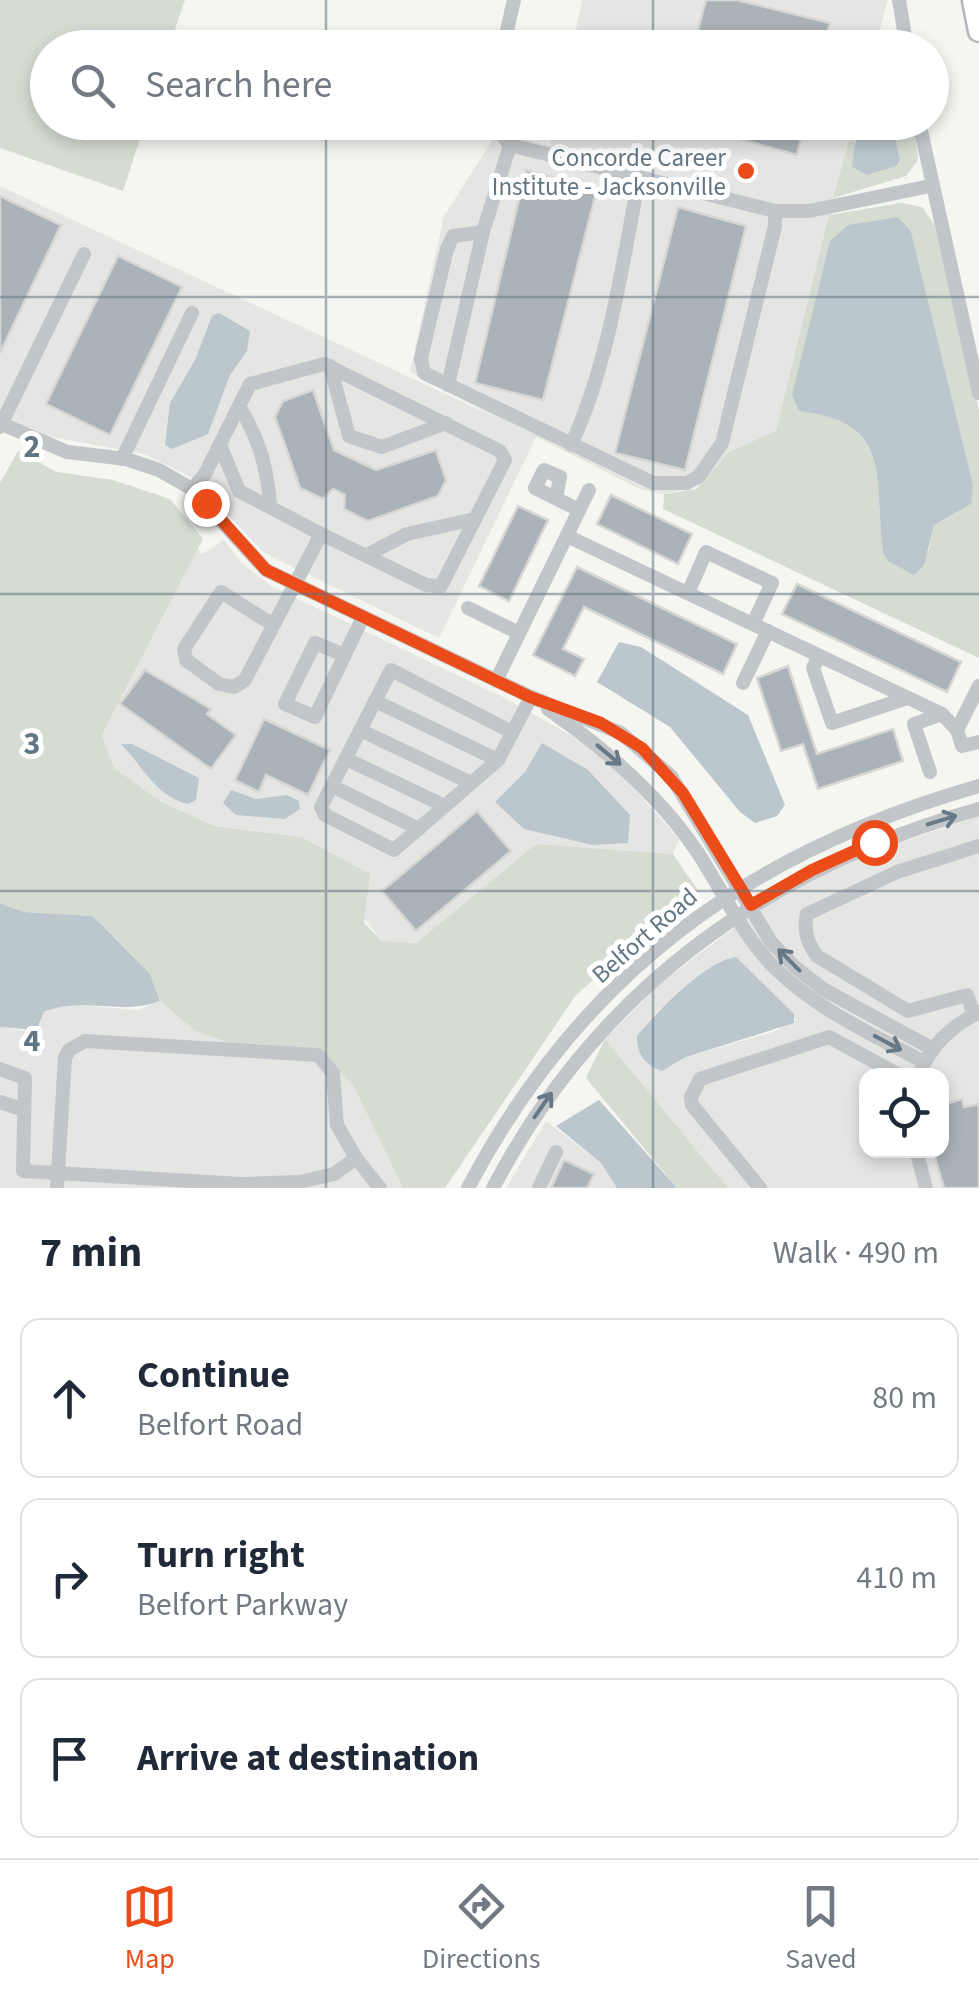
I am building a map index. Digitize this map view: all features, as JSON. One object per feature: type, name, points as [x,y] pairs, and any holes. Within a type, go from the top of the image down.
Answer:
[{"type":"highway","points":[[972,0],[979,30]]},
{"type":"street","points":[[507,30],[514,0]]},
{"type":"street","points":[[899,0],[903,30]]},
{"type":"street","points":[[506,140],[510,146],[775,211],[809,211],[930,186]]},
{"type":"street","points":[[922,140],[979,393]]},
{"type":"street","points":[[448,384],[484,232],[510,146]]},
{"type":"street","points":[[571,445],[584,416],[608,325],[639,178]]},
{"type":"street","points":[[484,232],[453,236],[421,358],[424,373],[653,483],[670,486],[699,476],[722,444],[775,226],[775,211]]},
{"type":"street","points":[[84,254],[1,425],[67,452],[122,459],[159,470],[192,489],[254,561],[530,697],[601,723],[656,760],[694,810],[771,942],[823,990],[848,1000],[924,1062]]},
{"type":"street","points":[[122,459],[192,313]]},
{"type":"street","points":[[192,489],[205,474],[220,444],[250,384],[330,366],[500,451],[505,460],[442,586],[426,585],[239,491],[220,444]]},
{"type":"street","points":[[330,366],[349,436],[382,447],[446,423]]},
{"type":"street","points":[[239,406],[252,428],[268,474],[270,507]]},
{"type":"street","points":[[496,680],[589,490]]},
{"type":"street","points":[[556,498],[580,510]]},
{"type":"street","points":[[367,555],[407,534],[475,518]]},
{"type":"street","points":[[272,624],[221,592],[184,650],[186,660],[219,684],[234,687],[245,680],[292,583],[321,534]]},
{"type":"street","points":[[567,536],[942,714],[956,730],[962,746],[979,742]]},
{"type":"street","points":[[688,593],[706,552],[772,583],[754,624]]},
{"type":"street","points":[[468,608],[519,633]]},
{"type":"street","points":[[344,655],[314,642],[285,704],[315,717],[363,617]]},
{"type":"street","points":[[743,683],[768,631]]},
{"type":"street","points":[[820,656],[813,668],[832,723],[907,698]]},
{"type":"street","points":[[512,732],[390,670],[321,807],[325,814],[394,850],[498,760],[530,697]]},
{"type":"street","points":[[956,730],[979,686]]},
{"type":"street","points":[[530,697],[637,780],[694,848],[773,966],[799,990],[839,1016],[924,1062]]},
{"type":"street","points":[[375,701],[498,760]]},
{"type":"street","points":[[930,772],[914,724],[942,714]]},
{"type":"street","points":[[360,730],[471,783]]},
{"type":"street","points":[[346,758],[445,806]]},
{"type":"street","points":[[332,786],[419,828]]},
{"type":"street","name":"Belfort Road","points":[[468,1188],[521,1098],[566,1039],[620,981],[725,896],[805,849],[866,822],[979,786]]},
{"type":"street","name":"Belfort Road","points":[[493,1188],[539,1110],[582,1054],[678,958],[751,905],[812,870],[874,842],[979,809]]},
{"type":"street","points":[[924,1062],[952,1027],[977,1014],[966,995],[908,1011],[857,982],[810,946],[807,914],[896,872],[979,846]]},
{"type":"street","points":[[829,1038],[857,982]]},
{"type":"street","points":[[760,1188],[692,1106],[694,1086],[700,1079],[829,1038],[886,1068]]},
{"type":"street","points":[[58,1181],[64,1058],[68,1050],[85,1041],[318,1055],[333,1073],[337,1125],[380,1188]]},
{"type":"street","points":[[0,1069],[25,1078],[21,1188]]},
{"type":"street","points":[[0,1102],[24,1110]]},
{"type":"street","points":[[539,1188],[556,1152]]},
{"type":"street","points":[[22,1170],[58,1181],[299,1182],[334,1174],[356,1158]]},
{"type":"street","points":[[918,1158],[926,1188]]},
{"type":"shaded area","points":[[0,0],[185,0],[175,30],[30,30],[30,140],[140,140],[123,191],[0,148]]},
{"type":"shaded area","points":[[582,0],[888,0],[880,30],[576,30]]},
{"type":"shaded area","points":[[493,140],[526,140],[550,146],[552,140],[850,140],[776,431],[730,451],[700,485],[664,494],[640,489],[536,437],[439,638],[264,553],[195,479],[144,454],[42,435],[0,414],[0,186],[497,418],[410,372],[444,216]]},
{"type":"shaded area","points":[[849,140],[900,160],[896,140],[916,140],[918,160],[906,176],[833,198]]},
{"type":"shaded area","points":[[856,140],[896,140],[900,160],[896,166],[867,175],[852,167]]},
{"type":"shaded area","points":[[901,203],[922,207],[934,224],[979,410],[979,658],[663,509],[664,494],[696,489],[730,451],[776,431],[829,215]],"holes":[[[917,257],[971,504],[934,525],[928,552],[883,553],[878,480],[866,442],[852,428],[830,417],[799,410],[817,291]]]},
{"type":"shaded area","points":[[898,217],[911,232],[973,485],[971,504],[934,525],[924,565],[914,575],[888,561],[883,553],[878,479],[866,442],[852,428],[830,417],[799,411],[792,395],[830,241],[848,225]]},
{"type":"shaded area","points":[[219,313],[250,331],[247,351],[230,375],[208,434],[172,449],[165,445],[170,403],[195,360],[212,316]]},
{"type":"shaded area","points":[[18,451],[57,472],[113,480],[170,499],[203,539],[102,735],[114,768],[160,801],[214,826],[301,837],[370,874],[364,923],[382,941],[416,943],[536,844],[673,854],[697,889],[576,995],[445,1188],[403,1188],[353,1085],[325,1058],[240,1046],[197,1032],[160,1001],[150,974],[93,916],[24,912],[0,903],[0,483]]},
{"type":"shaded area","points":[[224,540],[242,563],[271,586],[505,698],[579,740],[624,777],[679,839],[673,854],[536,844],[416,943],[382,941],[301,837],[214,826],[160,801],[113,768],[102,735],[198,549],[202,554]]},
{"type":"shaded area","points":[[619,642],[641,647],[748,715],[785,805],[777,816],[755,823],[740,812],[670,727],[597,682]]},
{"type":"shaded area","points":[[542,743],[588,770],[630,815],[628,843],[593,845],[524,829],[495,802],[525,772]]},
{"type":"shaded area","points":[[121,744],[132,744],[199,778],[196,800],[188,804],[167,794]]},
{"type":"shaded area","points":[[231,790],[256,799],[287,795],[299,801],[300,809],[285,819],[236,815],[223,803]]},
{"type":"shaded area","points":[[979,816],[979,1188],[728,1188],[605,1039],[663,981],[766,904],[862,855]],"holes":[[[736,957],[796,1020],[773,1032],[686,1057],[670,1068],[655,1014],[710,969]]]},
{"type":"shaded area","points":[[0,903],[24,912],[93,916],[150,974],[160,1001],[131,1007],[58,1008],[44,1012],[36,1030],[0,1027]]},
{"type":"shaded area","points":[[736,957],[794,1014],[794,1023],[686,1057],[662,1071],[646,1062],[637,1036],[696,977]]},
{"type":"shaded area","points":[[160,1001],[198,1032],[325,1058],[353,1085],[403,1188],[0,1188],[0,1027],[23,1031],[44,1012],[62,1004],[138,1010]]},
{"type":"shaded area","points":[[605,1039],[728,1188],[677,1188],[586,1078]]},
{"type":"shaded area","points":[[599,1100],[677,1188],[617,1188],[601,1163],[556,1126]]},
{"type":"shaded area","points":[[546,1121],[601,1163],[617,1188],[506,1188]]},
{"type":"building","points":[[706,0],[737,0],[830,23],[828,30],[698,30]]},
{"type":"building","points":[[743,140],[801,140],[797,155]]},
{"type":"building","points":[[526,170],[597,189],[543,400],[475,383]]},
{"type":"building","points":[[0,196],[61,225],[0,353]]},
{"type":"building","points":[[678,207],[746,226],[685,470],[615,453]]},
{"type":"building","points":[[118,256],[182,287],[110,435],[46,404]]},
{"type":"building","points":[[313,390],[334,450],[376,470],[436,450],[446,480],[438,496],[368,521],[344,509],[345,495],[333,489],[323,499],[300,488],[275,417],[283,401]]},
{"type":"building","points":[[611,495],[692,534],[678,564],[597,524]]},
{"type":"building","points":[[518,506],[548,520],[509,601],[479,586]]},
{"type":"building","points":[[577,567],[737,644],[723,674],[584,607],[563,649],[584,659],[575,676],[533,655]]},
{"type":"building","points":[[797,584],[961,662],[947,692],[782,614]]},
{"type":"building","points":[[788,666],[817,754],[893,729],[903,761],[818,789],[803,744],[781,751],[757,678]]},
{"type":"building","points":[[145,670],[211,709],[207,714],[236,735],[211,769],[120,704]]},
{"type":"building","points":[[264,719],[330,750],[308,795],[266,775],[259,792],[235,780]]},
{"type":"building","points":[[477,811],[511,851],[416,931],[382,891]]},
{"type":"building","points":[[962,1099],[964,1107],[978,1104],[979,1188],[944,1188],[935,1158],[949,1158],[949,1103]]},
{"type":"building","points":[[564,1160],[594,1174],[587,1188],[551,1188]]},
{"type":"place","name":"Concorde Career Institute - Jacksonville","points":[[746,171]]},
{"type":"route","points":[[206,503],[241,548],[266,570],[530,697],[601,723],[642,748],[683,793],[751,905],[812,870],[874,842]]}]
